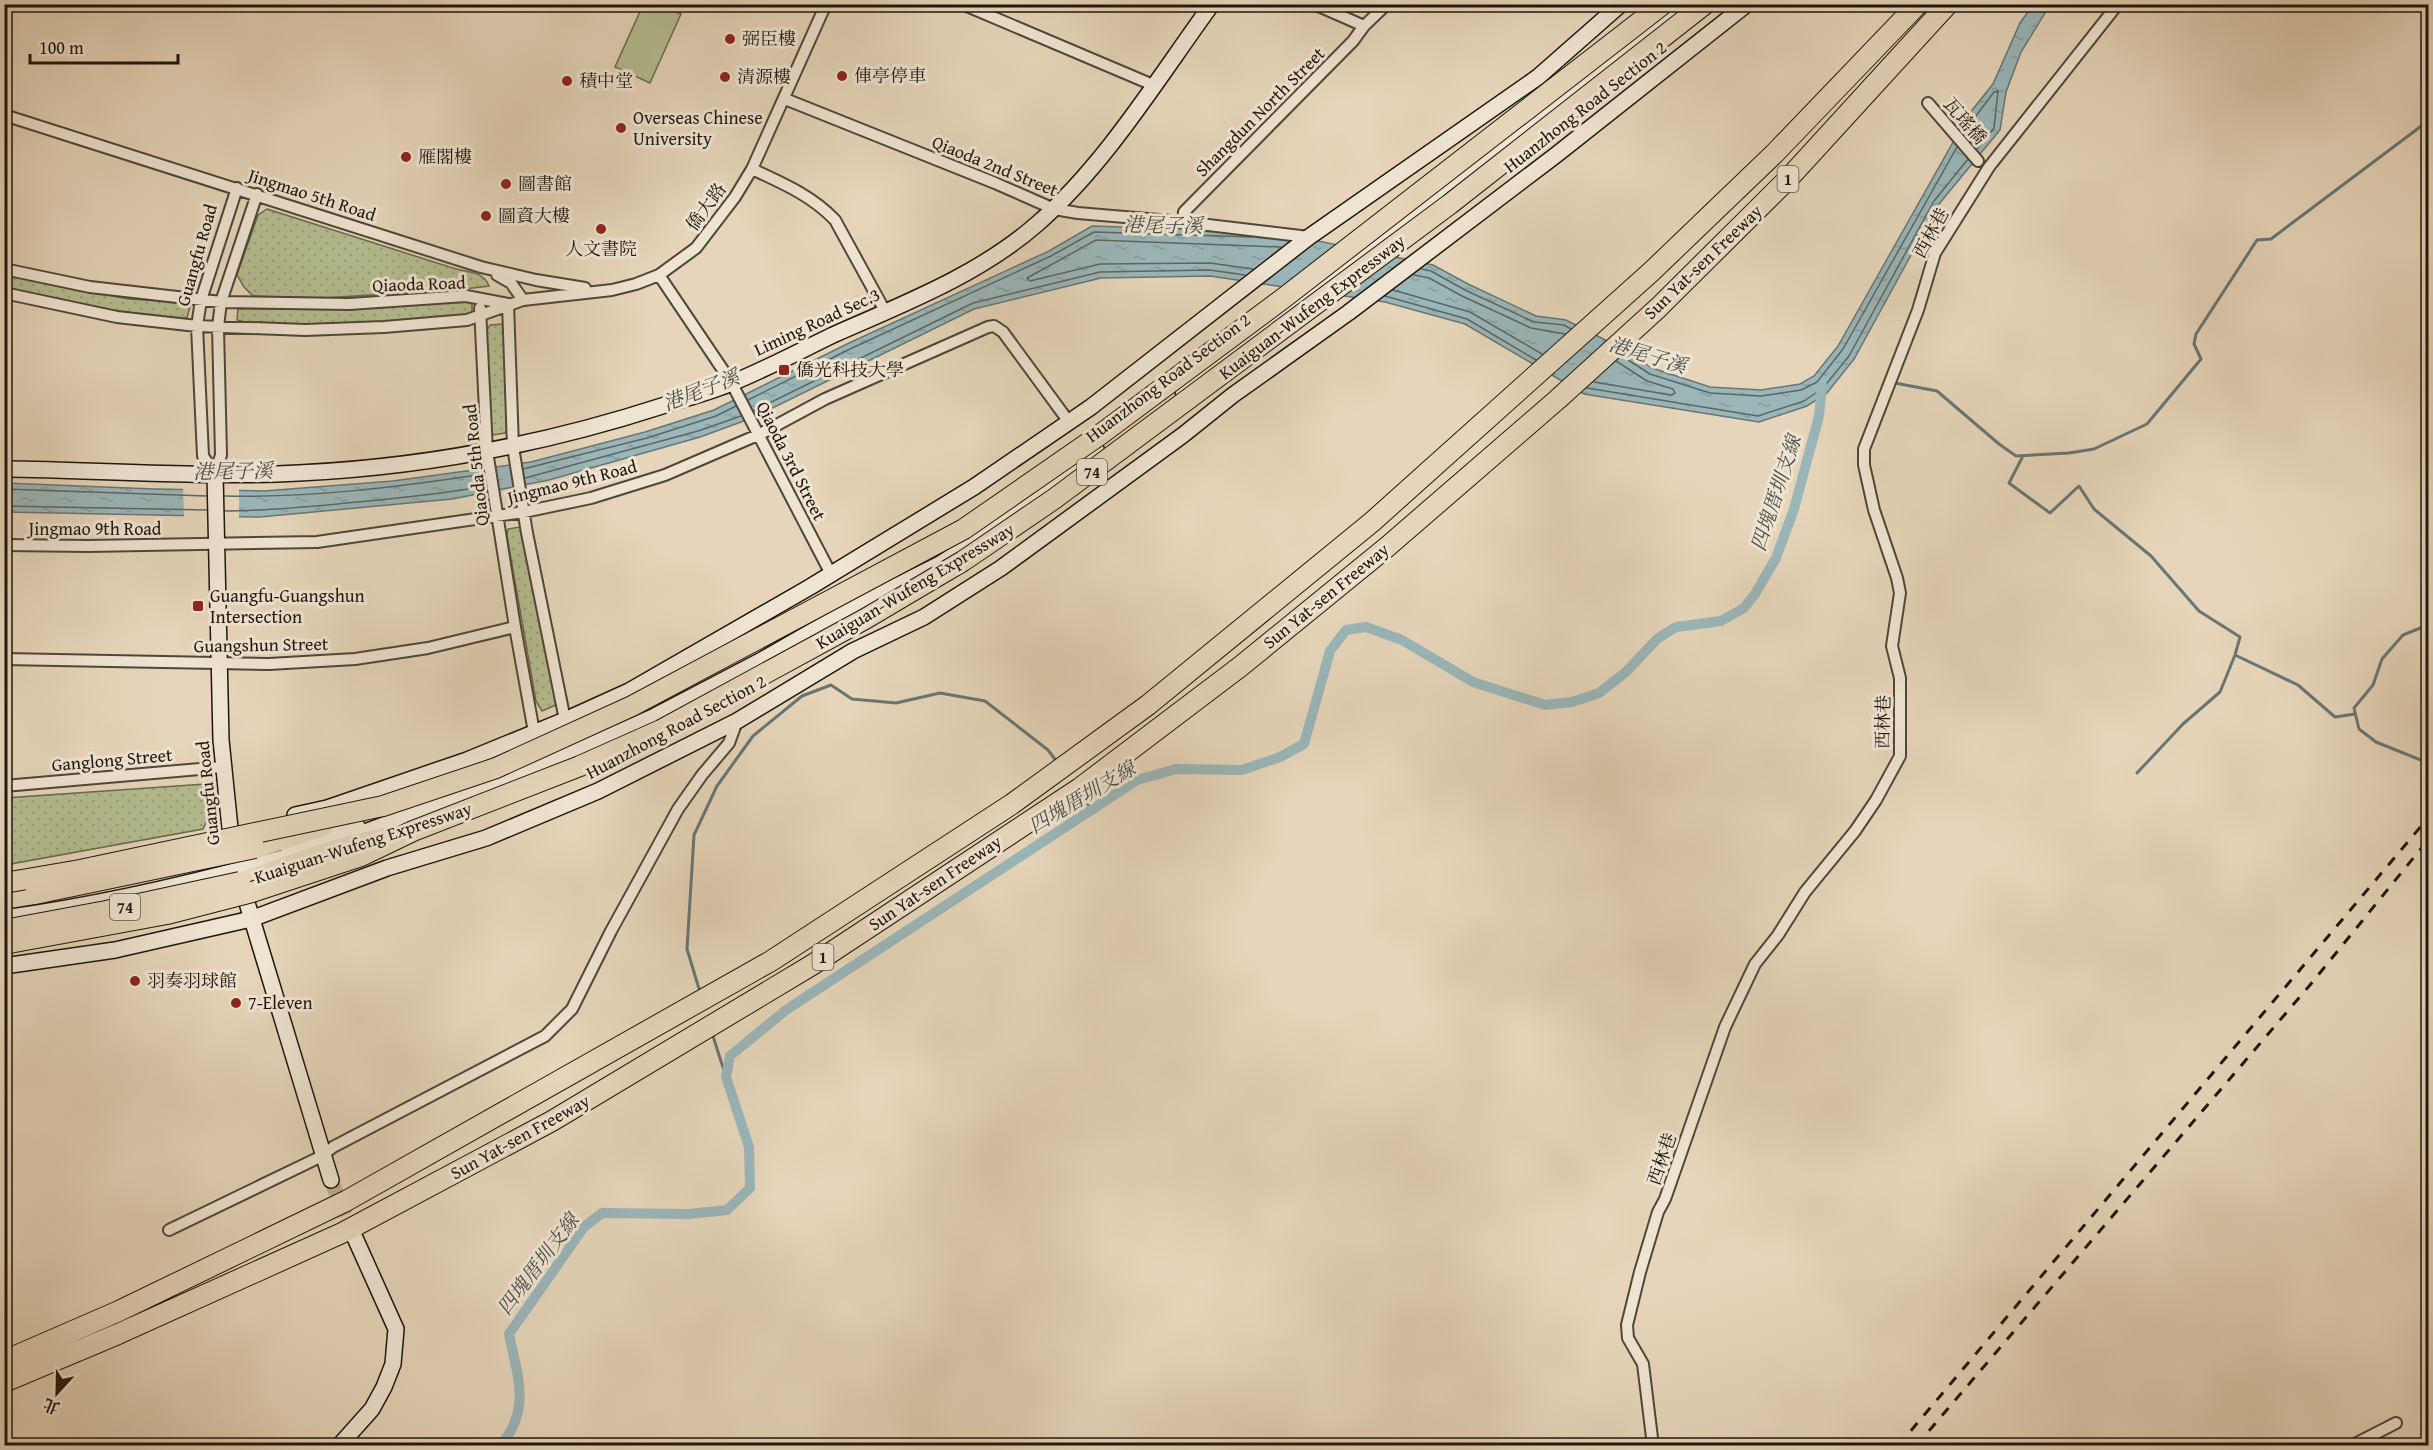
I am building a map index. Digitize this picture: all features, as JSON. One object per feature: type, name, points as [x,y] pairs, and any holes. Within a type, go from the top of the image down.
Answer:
[{"type":"highway","name":"Kuaiguan-Wufeng Expressway","points":[[4,899],[255,848],[496,768],[632,706],[964,529],[1101,434],[1285,297],[1663,4]]},
{"type":"highway","name":"Kuaiguan-Wufeng Expressway","points":[[4,930],[245,881],[335,850],[413,831],[580,766],[661,730],[865,619],[963,561],[1054,499],[1431,218],[1705,4]]},
{"type":"highway","name":"Sun Yat-sen Freeway","points":[[4,1361],[119,1311],[346,1202],[771,961],[1012,804],[1148,705],[1364,529],[1651,272],[1774,154],[1918,4]]},
{"type":"highway","name":"Sun Yat-sen Freeway","points":[[4,1382],[118,1334],[342,1233],[552,1121],[812,965],[1080,789],[1241,666],[1387,547],[1558,399],[1658,308],[1788,179],[1948,4]]},
{"type":"highway","points":[[4,883],[80,870],[382,806]]},
{"type":"highway","points":[[4,944],[167,914],[252,892],[361,856],[413,831]]},
{"type":"street","name":"僑大路","points":[[508,304],[523,300],[612,290],[659,275],[696,248],[719,221],[752,169],[826,4]]},
{"type":"street","points":[[962,4],[1153,85]]},
{"type":"street","name":"Liming Road Sec.3","points":[[4,469],[215,475],[300,473],[405,464],[513,447],[630,416],[732,383],[886,313],[1014,243],[1082,182],[1212,4]]},
{"type":"street","points":[[1314,4],[1364,26]]},
{"type":"street","name":"Shangdun North Street","points":[[1183,222],[1184,212],[1387,4]]},
{"type":"street","points":[[1309,237],[1509,99],[1584,39],[1621,4]]},
{"type":"street","name":"Huanzhong Road Section 2","points":[[1532,127],[1678,4]]},
{"type":"street","name":"Huanzhong Road Section 2","points":[[4,911],[82,899],[236,867],[306,845],[476,784],[579,742],[742,663],[865,591],[951,551],[1024,501],[1634,52],[1688,4]]},
{"type":"street","name":"Huanzhong Road Section 2","points":[[4,966],[115,950],[251,919],[387,868],[486,838],[598,791],[737,722],[853,651],[924,617],[1001,568],[1183,435],[1233,395],[1348,313],[1556,155],[1747,4]]},
{"type":"street","name":"西林巷","points":[[1653,1446],[1643,1364],[1628,1338],[1627,1325],[1658,1212],[1665,1199],[1725,1027],[1755,964],[1778,935],[1805,892],[1855,831],[1876,800],[1900,756],[1900,678],[1892,646],[1900,593],[1874,510],[1864,465],[1864,449],[1918,310],[1935,253],[1989,167],[2118,4]]},
{"type":"street","name":"Qiaoda 2nd Street","points":[[784,99],[995,183],[1054,209],[1309,237]]},
{"type":"street","points":[[1509,99],[1556,155]]},
{"type":"street","name":"瓦瑤橋","points":[[1928,103],[1978,161]]},
{"type":"street","name":"Jingmao 5th Road","points":[[4,115],[481,267],[574,287],[612,290]]},
{"type":"street","points":[[752,169],[806,195],[830,215],[886,313]]},
{"type":"street","name":"Guangfu Road","points":[[215,475],[203,456],[197,326],[201,300],[237,188]]},
{"type":"street","name":"Guangfu Road","points":[[257,194],[221,303],[218,327],[221,455],[215,475],[223,767],[229,831],[236,867],[331,1180]]},
{"type":"street","name":"Huanzhong Road Section 2","points":[[4,874],[229,831],[327,807],[467,760],[629,691],[831,574],[974,487],[1091,407],[1309,237]]},
{"type":"street","name":"Huanzhong Road Section 2","points":[[4,918],[73,909],[339,842],[537,768],[655,716],[760,661],[856,606],[940,564],[1049,492],[1329,282],[1367,250]]},
{"type":"street","points":[[481,267],[511,283],[523,300]]},
{"type":"street","name":"Qiaoda Road","points":[[4,269],[90,286],[221,303],[349,304],[466,296],[508,304]]},
{"type":"street","name":"Qiaoda 3rd Street","points":[[659,275],[732,383],[831,574]]},
{"type":"street","name":"Qiaoda Road","points":[[4,293],[117,317],[197,326],[304,330],[465,320],[508,304]]},
{"type":"street","name":"Qiaoda 5th Road","points":[[480,299],[487,451],[534,732]]},
{"type":"street","points":[[508,304],[513,447],[565,720]]},
{"type":"street","name":"Jingmao 9th Road","points":[[4,545],[89,546],[217,538],[317,542],[524,513],[591,498],[665,475],[825,399],[984,328],[994,326],[1004,332],[1069,422]]},
{"type":"street","name":"Guangshun Street","points":[[4,659],[269,664],[355,659],[428,648],[515,627]]},
{"type":"street","points":[[168,1230],[322,1156],[333,1147],[537,1041],[563,1019],[572,1009],[611,931],[678,808],[729,743],[737,722]]},
{"type":"street","name":"Ganglong Street","points":[[4,786],[223,767]]},
{"type":"street","points":[[339,1446],[372,1409],[384,1388],[393,1364],[396,1329],[351,1229]]},
{"type":"street","points":[[2351,1446],[2396,1423]]},
{"type":"green space","points":[[643,5],[659,5],[681,14],[650,83],[615,67]]},
{"type":"green space","points":[[267,209],[456,269],[476,273],[487,281],[489,286],[323,298],[253,296],[237,275],[258,215]]},
{"type":"green space","points":[[5,275],[129,299],[176,302],[190,307],[187,318],[118,311],[5,287]]},
{"type":"green space","points":[[464,300],[472,302],[472,315],[369,324],[311,325],[237,320],[238,309],[366,308]]},
{"type":"green space","points":[[503,324],[507,332],[508,426],[505,433],[493,435],[489,429],[486,332],[490,325]]},
{"type":"green space","points":[[520,527],[524,534],[558,704],[542,711],[536,701],[507,536],[508,529]]},
{"type":"green space","points":[[205,784],[210,796],[210,807],[203,829],[5,865],[5,798]]},
{"type":"water","points":[[2033,5],[2050,5],[2021,52],[2006,92],[2000,130],[1939,204],[1854,359],[1827,393],[1807,406],[1759,422],[1584,394],[1465,324],[1385,302],[1210,276],[1101,278],[974,309],[752,418],[700,437],[549,480],[452,499],[260,517],[5,512],[5,483],[264,491],[393,481],[531,462],[645,432],[714,410],[847,344],[1049,251],[1092,226],[1275,232],[1433,265],[1536,316],[1566,320],[1625,350],[1652,368],[1710,387],[1761,390],[1800,384],[1814,376],[1838,346],[1969,114],[1993,84],[2020,23]]},
{"type":"pier","points":[[183,487],[239,488],[239,520],[184,519]]},
{"type":"waterway","points":[[1895,383],[1937,391],[2016,456],[2094,449],[2147,424],[2201,359],[2194,344],[2196,334],[2257,240],[2271,239],[2428,121]]},
{"type":"waterway","name":"四塊厝圳支線","points":[[500,1446],[510,1433],[519,1406],[520,1392],[509,1334],[584,1227],[602,1213],[689,1214],[727,1210],[750,1188],[749,1147],[726,1077],[730,1056],[786,1010],[1137,780],[1176,769],[1242,770],[1280,757],[1304,744],[1330,651],[1346,630],[1366,627],[1402,640],[1473,682],[1545,705],[1572,702],[1599,693],[1626,672],[1657,639],[1676,627],[1721,621],[1744,608],[1776,558],[1794,509],[1819,416],[1822,385]]},
{"type":"waterway","points":[[2023,456],[2009,483],[2050,513],[2079,486],[2094,509],[2151,556],[2199,611],[2240,637],[2220,692],[2183,724],[2137,773]]},
{"type":"waterway","points":[[2428,625],[2403,635],[2382,659],[2373,685],[2354,708],[2359,729],[2376,742],[2428,763]]},
{"type":"waterway","points":[[2235,655],[2298,685],[2335,717],[2355,714]]},
{"type":"waterway","points":[[700,992],[687,949],[694,835],[717,786],[753,736],[802,696],[831,685],[852,699],[896,703],[940,693],[985,701],[1048,750],[1057,762]]},
{"type":"waterway","points":[[1082,796],[1092,810]]},
{"type":"waterway","points":[[712,1033],[726,1077]]},
{"type":"tunnel","points":[[331,1180],[351,1229]]},
{"type":"railway","points":[[1898,1446],[2428,818]]},
{"type":"railway","points":[[1916,1446],[2310,985],[2428,840]]},
{"type":"place","name":"弼臣樓","points":[[730,39]]},
{"type":"place","name":"俥亭停車","points":[[842,76]]},
{"type":"place","name":"清源樓","points":[[725,77]]},
{"type":"place","name":"積中堂","points":[[567,81]]},
{"type":"place","name":"Overseas Chinese University","points":[[621,128]]},
{"type":"place","name":"雁閣樓","points":[[406,157]]},
{"type":"place","name":"圖書館","points":[[506,184]]},
{"type":"place","name":"圖資大樓","points":[[486,216]]},
{"type":"place","name":"人文書院","points":[[601,229]]},
{"type":"place","name":"僑光科技大學","points":[[784,370]]},
{"type":"place","name":"Guangfu-Guangshun Intersection","points":[[198,606]]},
{"type":"place","name":"羽奏羽球館","points":[[135,981]]},
{"type":"place","name":"7-Eleven","points":[[236,1003]]},
{"type":"water label","name":"港尾子溪","points":[[1163,225]]},
{"type":"water label","name":"港尾子溪","points":[[1648,355]]},
{"type":"water label","name":"港尾子溪","points":[[701,390]]},
{"type":"water label","name":"港尾子溪","points":[[233,471]]}]
